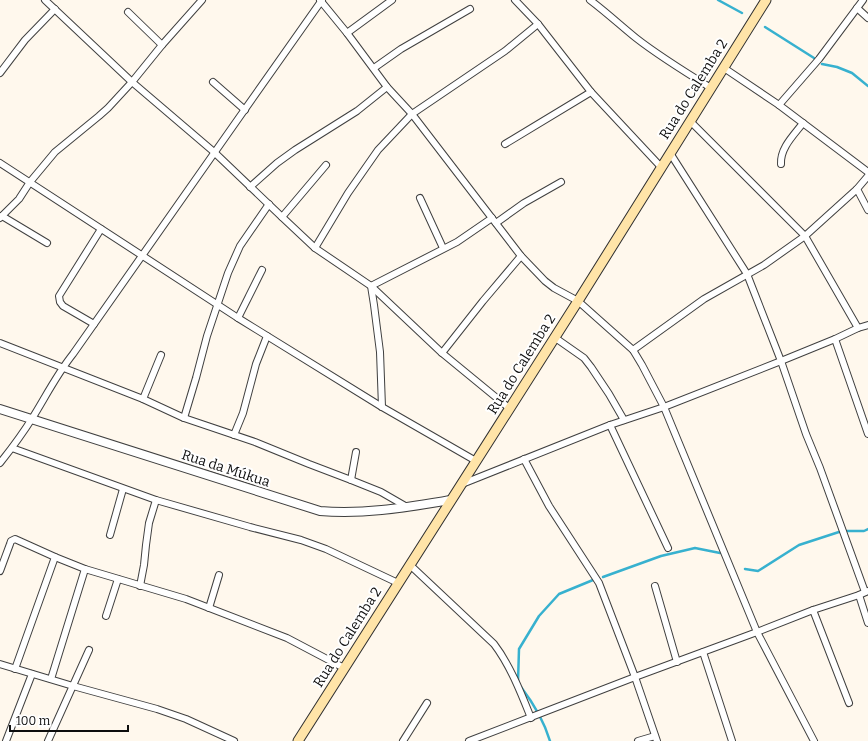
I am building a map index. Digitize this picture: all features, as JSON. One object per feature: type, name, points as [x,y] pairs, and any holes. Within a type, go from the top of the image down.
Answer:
[{"type":"main road","name":"Rua do Calemba 2","points":[[298,741],[578,301],[766,0]]},
{"type":"street","points":[[45,0],[132,82],[214,152],[315,248],[370,286],[442,353],[509,408]]},
{"type":"street","points":[[47,243],[1,217],[19,199],[30,182],[55,152],[99,116],[132,82],[162,45],[202,0]]},
{"type":"street","points":[[0,463],[32,419],[62,368],[321,0],[387,87],[412,114],[521,256],[545,281],[554,288],[578,301],[632,350],[664,407],[757,632],[814,741]]},
{"type":"street","points":[[347,33],[392,0]]},
{"type":"street","points":[[514,0],[538,24],[591,92],[661,167]]},
{"type":"street","points":[[590,0],[669,62],[711,88]]},
{"type":"street","points":[[779,105],[819,59],[864,0]]},
{"type":"street","points":[[857,8],[868,18]]},
{"type":"street","points":[[0,73],[25,40],[55,9]]},
{"type":"street","points":[[374,68],[401,49],[470,9]]},
{"type":"street","points":[[128,12],[162,45]]},
{"type":"street","points":[[315,248],[348,193],[378,150],[412,114],[505,51],[538,24]]},
{"type":"street","points":[[724,68],[779,105],[868,172]]},
{"type":"street","points":[[213,82],[245,110]]},
{"type":"street","points":[[250,187],[277,163],[357,111],[387,87]]},
{"type":"street","points":[[505,144],[591,92]]},
{"type":"street","points":[[690,121],[805,236],[858,328]]},
{"type":"street","points":[[780,164],[780,158],[784,148],[803,123]]},
{"type":"street","points":[[670,153],[747,274],[781,361],[864,593],[868,623]]},
{"type":"street","points":[[0,163],[238,318],[382,407],[476,461]]},
{"type":"street","points":[[282,217],[326,164]]},
{"type":"street","points":[[632,350],[704,299],[764,265],[805,236],[857,189],[868,176]]},
{"type":"street","points":[[370,286],[457,242],[561,182]]},
{"type":"street","points":[[857,189],[868,210]]},
{"type":"street","points":[[420,198],[443,248]]},
{"type":"street","points":[[184,418],[207,336],[232,263],[240,246],[269,204]]},
{"type":"street","points":[[94,324],[63,306],[60,302],[59,296],[101,229]]},
{"type":"street","points":[[442,353],[521,256]]},
{"type":"street","points":[[238,318],[262,270]]},
{"type":"street","points":[[370,286],[380,352],[382,407]]},
{"type":"street","points":[[461,484],[610,425],[664,407],[868,325]]},
{"type":"street","points":[[234,435],[243,412],[256,364],[267,336]]},
{"type":"street","points":[[554,337],[584,358],[609,394],[624,420]]},
{"type":"street","points":[[835,339],[868,434]]},
{"type":"street","points":[[0,343],[143,399],[184,418],[255,442],[381,492],[407,507]]},
{"type":"street","points":[[143,399],[161,355]]},
{"type":"street","name":"Rua da Múkua","points":[[0,409],[320,512],[340,513],[407,507],[451,500]]},
{"type":"street","points":[[610,425],[668,548]]},
{"type":"street","points":[[12,448],[156,500],[301,540],[326,549],[398,583]]},
{"type":"street","points":[[351,480],[356,452]]},
{"type":"street","points":[[524,459],[549,506],[599,583],[656,738],[638,741]]},
{"type":"street","points":[[110,535],[123,488]]},
{"type":"street","points":[[140,586],[149,523],[156,500]]},
{"type":"street","points":[[0,570],[11,541],[15,539],[86,569],[186,599],[287,638],[344,668]]},
{"type":"street","points":[[15,669],[55,557]]},
{"type":"street","points":[[410,565],[494,644],[508,666],[531,718]]},
{"type":"street","points":[[51,680],[86,569]]},
{"type":"street","points":[[209,608],[219,575]]},
{"type":"street","points":[[106,616],[118,579]]},
{"type":"street","points":[[655,586],[677,662]]},
{"type":"street","points":[[469,741],[634,677],[813,610],[864,593]]},
{"type":"street","points":[[813,610],[849,703]]},
{"type":"street","points":[[48,741],[89,650]]},
{"type":"street","points":[[703,652],[732,741]]},
{"type":"street","points":[[0,664],[51,680],[157,709],[186,719],[234,741]]},
{"type":"street","points":[[6,741],[32,674]]},
{"type":"street","points":[[403,741],[427,703]]},
{"type":"waterway","points":[[718,0],[742,13]]},
{"type":"waterway","points":[[765,27],[814,58]]},
{"type":"waterway","points":[[822,64],[837,67],[852,73],[868,86]]},
{"type":"waterway","points":[[745,569],[758,571],[799,545],[842,531],[864,531],[868,529]]},
{"type":"waterway","points":[[603,577],[661,556],[695,548],[720,553]]},
{"type":"waterway","points":[[518,682],[519,649],[539,616],[559,594],[593,580]]},
{"type":"waterway","points":[[521,687],[538,713],[550,741]]}]
